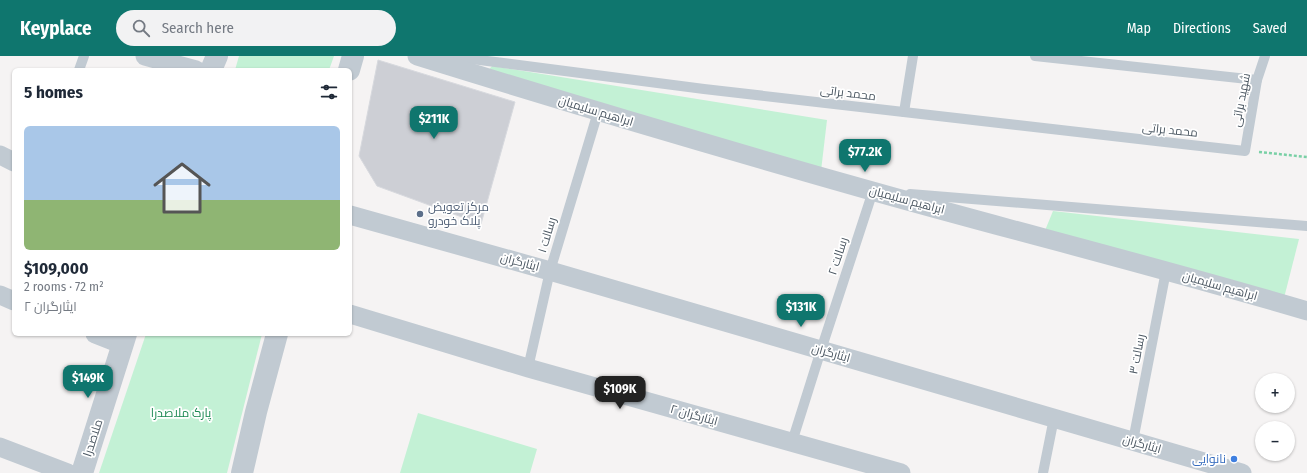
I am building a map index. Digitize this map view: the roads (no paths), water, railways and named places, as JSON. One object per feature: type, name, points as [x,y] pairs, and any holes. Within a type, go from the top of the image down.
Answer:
[{"type":"street","points":[[145,56],[189,68]]},
{"type":"street","points":[[212,68],[217,56]]},
{"type":"street","points":[[350,68],[353,56]]},
{"type":"street","name":"ابراهیم سلیمیان","points":[[417,56],[598,112],[873,191],[1307,311]]},
{"type":"street","points":[[0,155],[12,161]]},
{"type":"street","name":"ایثارگران","points":[[352,216],[550,271],[1242,473]]},
{"type":"street","points":[[0,295],[12,300]]},
{"type":"street","name":"ایثارگران ۲","points":[[352,315],[528,368],[901,473]]},
{"type":"street","points":[[105,336],[125,340]]},
{"type":"street","points":[[242,473],[256,412],[276,336]]},
{"type":"street","name":"ملاصدرا","points":[[82,473],[125,340]]},
{"type":"street","points":[[0,447],[68,473]]},
{"type":"lane","points":[[80,68],[84,56]]},
{"type":"lane","name":"محمد براتی","points":[[449,56],[704,89],[1244,151]]},
{"type":"lane","points":[[904,112],[913,56]]},
{"type":"lane","points":[[1035,56],[1257,80]]},
{"type":"lane","name":"شهید براتی","points":[[1244,151],[1257,80],[1265,56]]},
{"type":"lane","name":"رسالت ۱","points":[[528,368],[550,271],[598,112]]},
{"type":"lane","points":[[873,191],[1307,226]]},
{"type":"lane","name":"رسالت ۲","points":[[792,442],[873,191]]},
{"type":"lane","name":"رسالت ۳","points":[[1133,441],[1166,271]]},
{"type":"lane","points":[[1043,473],[1054,418]]},
{"type":"place","name":"مرکز تعویض پلاک خودرو","points":[[420,214]]},
{"type":"place","name":"نانوایی","points":[[1234,459]]},
{"type":"park label","name":"پارک ملاصدرا","points":[[181,413]]}]
